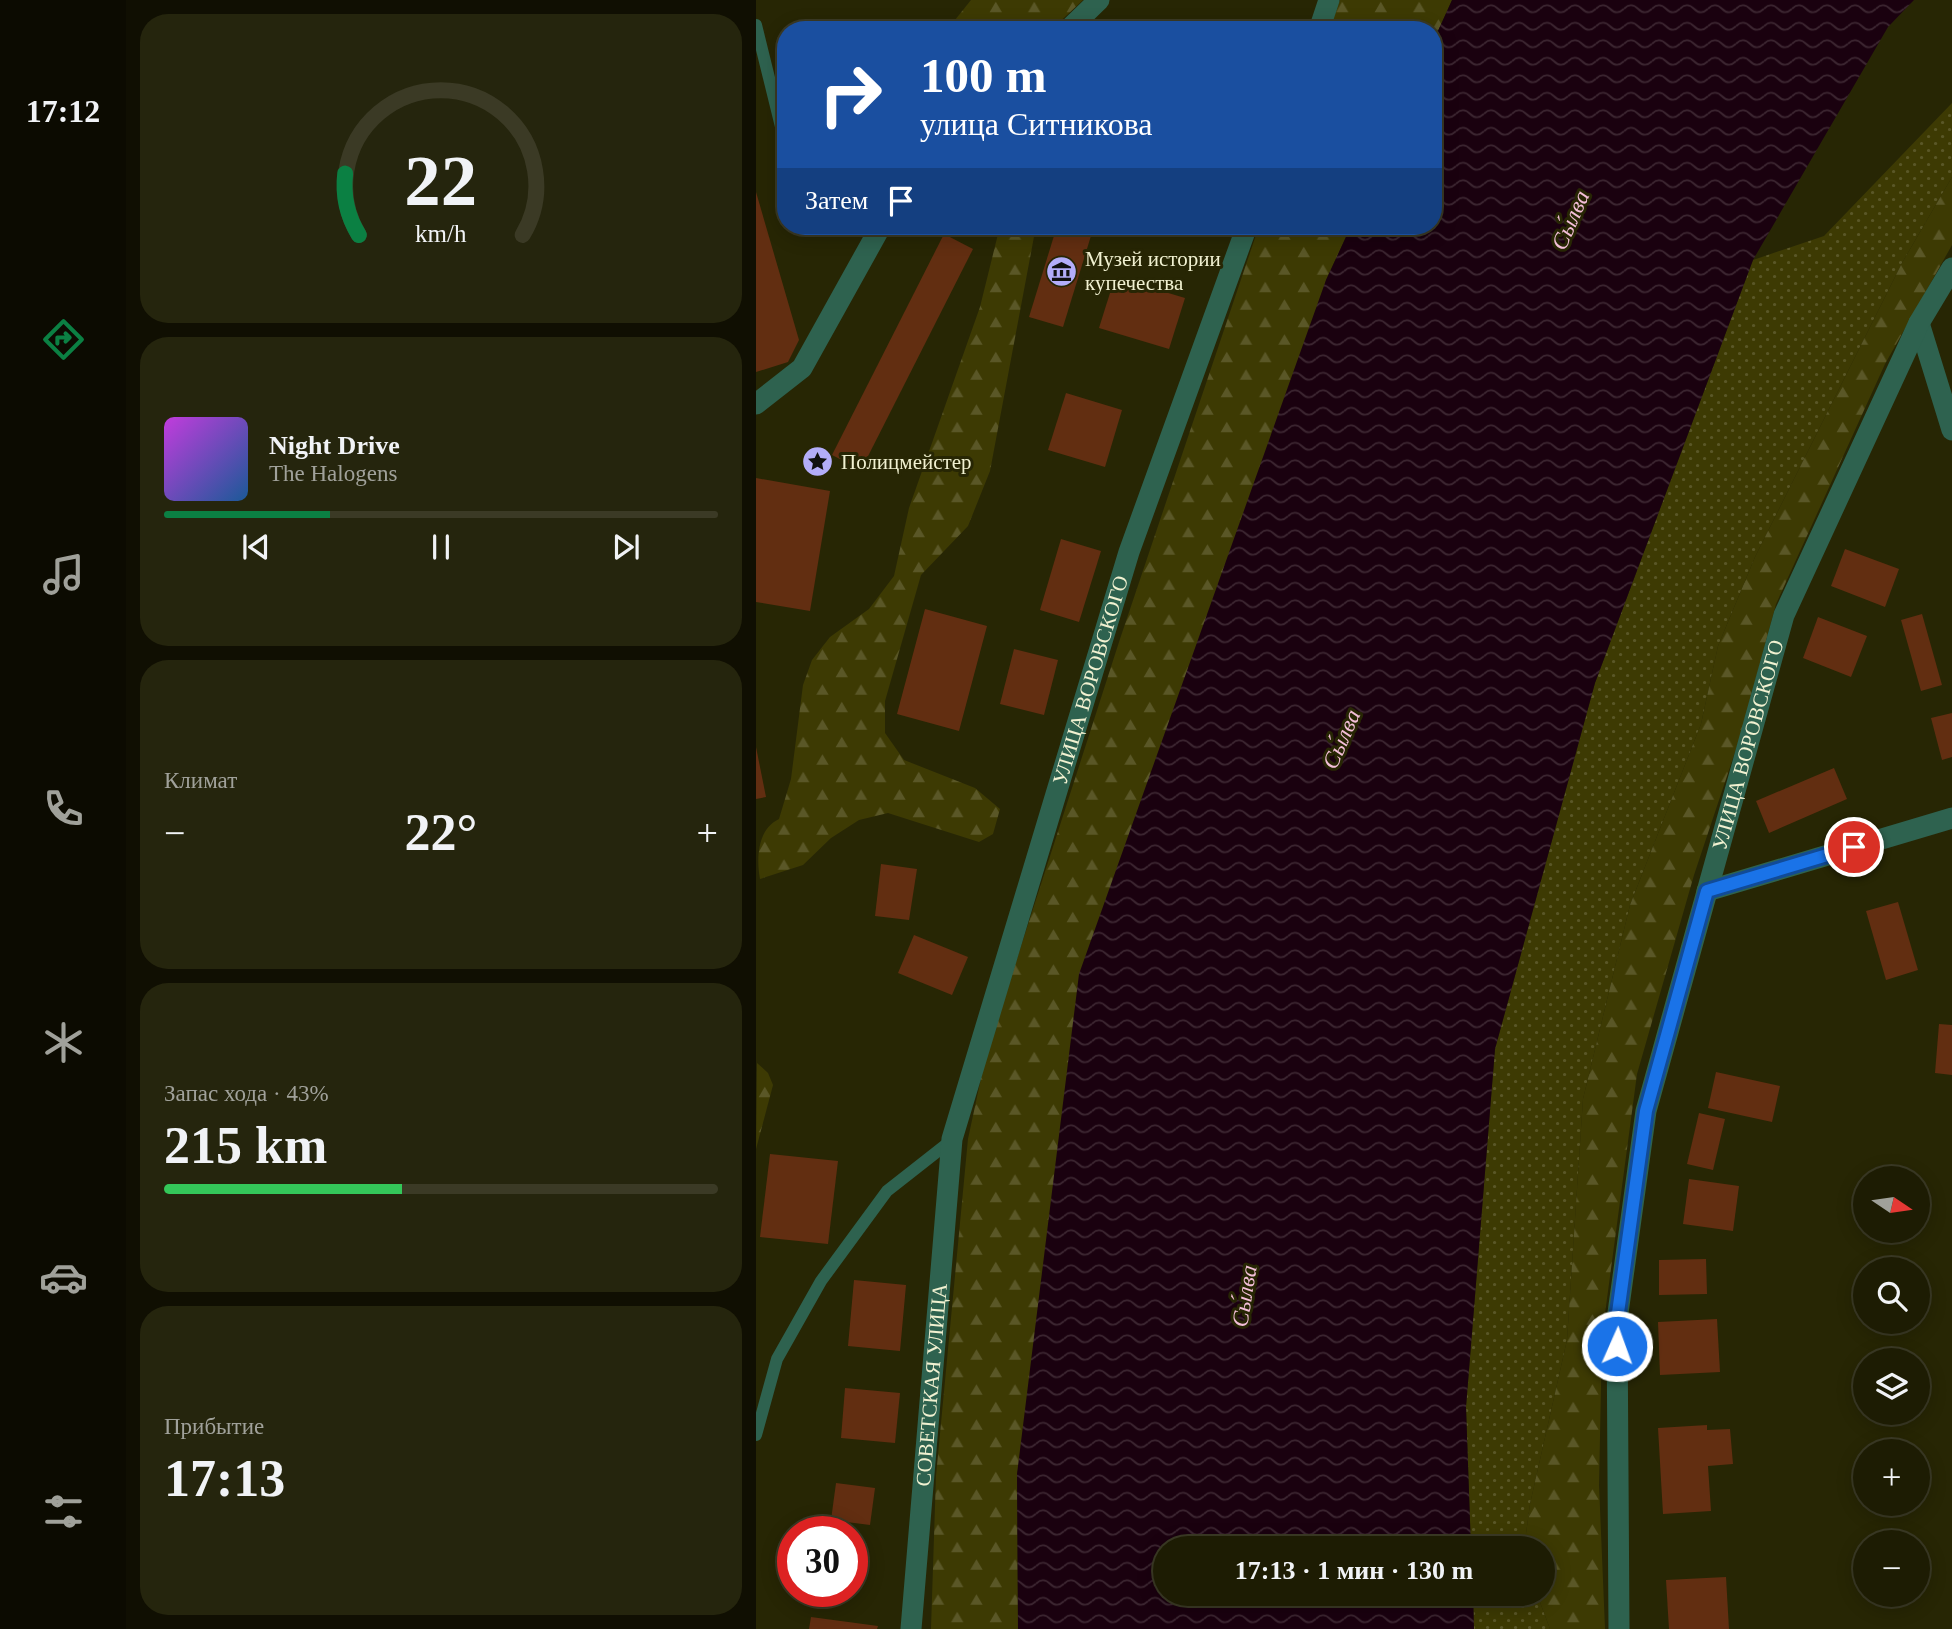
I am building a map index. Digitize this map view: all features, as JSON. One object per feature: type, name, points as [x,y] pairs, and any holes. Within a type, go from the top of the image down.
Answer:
[{"type":"street","points":[[1077,21],[1099,0]]},
{"type":"street","points":[[1322,21],[1329,0]]},
{"type":"street","points":[[756,404],[802,368],[876,235]]},
{"type":"street","name":"УЛИЦА ВОРОВСКОГО","points":[[952,1139],[1129,552],[1244,235]]},
{"type":"street","name":"УЛИЦА ВОРОВСКОГО","points":[[1619,1629],[1617,1320],[1646,1111],[1784,615],[1919,323],[1952,268]]},
{"type":"street","points":[[1919,323],[1952,430]]},
{"type":"street","points":[[1707,891],[1952,818]]},
{"type":"street","name":"СОВЕТСКАЯ УЛИЦА","points":[[911,1629],[952,1139]]},
{"type":"lane","points":[[756,25],[777,110]]},
{"type":"lane","points":[[756,1435],[777,1359],[821,1281],[887,1191],[952,1139]]},
{"type":"green space","points":[[971,0],[1083,0],[1061,21],[954,21]]},
{"type":"green space","points":[[1340,0],[1452,0],[1442,22],[1332,21]]},
{"type":"green space","points":[[1952,103],[1952,177],[1902,263],[1755,557],[1718,646],[1701,724],[1630,905],[1583,1099],[1567,1340],[1530,1504],[1526,1536],[1471,1536],[1466,1407],[1495,1049],[1595,683],[1753,260],[1824,236]]},
{"type":"green space","points":[[1952,177],[1952,245],[1885,364],[1776,604],[1740,737],[1694,875],[1637,1074],[1602,1336],[1599,1485],[1605,1629],[1550,1629],[1541,1606],[1555,1606],[1555,1536],[1526,1536],[1530,1504],[1567,1340],[1583,1099],[1630,905],[1701,724],[1718,646],[1755,557],[1902,263]]},
{"type":"green space","points":[[998,235],[1034,235],[990,471],[968,526],[921,575],[885,701],[885,733],[904,760],[975,788],[1000,809],[993,834],[979,842],[888,813],[859,820],[831,838],[803,865],[760,879],[760,844],[767,830],[779,819],[791,779],[803,685],[812,660],[830,637],[869,609],[894,576],[909,508],[980,307]]},
{"type":"green space","points":[[1256,235],[1347,235],[1326,280],[1017,1474],[1018,1629],[931,1629],[936,1476],[968,1139],[986,1055],[1120,639]]},
{"type":"green space","points":[[757,1063],[768,1073],[773,1085],[756,1149]]},
{"type":"green space","points":[[1473,1606],[1541,1606],[1550,1629],[1474,1629]]},
{"type":"water","name":"Сы́лва","points":[[1452,0],[1914,0],[1888,27],[1753,260],[1595,683],[1495,1049],[1466,1407],[1471,1536],[1153,1536],[1153,1606],[1473,1606],[1474,1629],[1018,1629],[1017,1474],[1079,974],[1326,280],[1347,235],[1442,235],[1442,22]]},
{"type":"building","points":[[756,192],[799,340],[788,362],[756,372]]},
{"type":"building","points":[[943,235],[973,249],[861,470],[832,455]]},
{"type":"building","name":"Музей истории купечества","points":[[1054,235],[1091,235],[1063,327],[1029,317]]},
{"type":"building","points":[[1115,277],[1185,298],[1169,349],[1099,328]]},
{"type":"building","points":[[1066,393],[1122,410],[1105,467],[1048,450]]},
{"type":"building","points":[[756,478],[830,491],[810,611],[756,602]]},
{"type":"building","points":[[1061,539],[1101,551],[1079,622],[1040,610]]},
{"type":"building","points":[[1845,549],[1899,569],[1885,607],[1831,586]]},
{"type":"building","points":[[925,609],[987,626],[959,731],[897,714]]},
{"type":"building","points":[[1922,614],[1942,685],[1921,691],[1901,620]]},
{"type":"building","points":[[1818,617],[1867,636],[1851,677],[1803,658]]},
{"type":"building","points":[[1014,649],[1058,660],[1044,715],[1000,704]]},
{"type":"building","points":[[1952,713],[1952,757],[1942,760],[1931,718]]},
{"type":"building","points":[[756,747],[766,797],[756,799]]},
{"type":"building","points":[[1834,768],[1847,799],[1769,833],[1756,801]]},
{"type":"building","points":[[881,864],[917,869],[909,920],[875,916]]},
{"type":"building","points":[[1898,902],[1918,970],[1886,980],[1866,911]]},
{"type":"building","points":[[914,935],[968,957],[952,995],[898,973]]},
{"type":"building","points":[[1939,1024],[1952,1025],[1952,1075],[1935,1073]]},
{"type":"building","points":[[1716,1072],[1780,1086],[1772,1122],[1708,1108]]},
{"type":"building","points":[[1699,1113],[1725,1119],[1713,1170],[1687,1164]]},
{"type":"building","points":[[770,1154],[838,1161],[828,1244],[760,1237]]},
{"type":"building","points":[[1689,1179],[1739,1186],[1733,1231],[1683,1224]]},
{"type":"building","points":[[1706,1259],[1707,1294],[1659,1295],[1659,1260]]},
{"type":"building","points":[[854,1280],[906,1285],[900,1351],[848,1346]]},
{"type":"building","points":[[1717,1319],[1720,1372],[1660,1375],[1658,1322]]},
{"type":"building","points":[[845,1388],[900,1393],[895,1443],[841,1438]]},
{"type":"building","points":[[1707,1425],[1707,1430],[1730,1429],[1733,1464],[1708,1466],[1711,1511],[1663,1514],[1658,1428]]},
{"type":"building","points":[[836,1483],[875,1488],[870,1525],[868,1516],[832,1516]]},
{"type":"building","points":[[1726,1577],[1729,1629],[1669,1629],[1666,1580]]},
{"type":"building","points":[[811,1617],[878,1626],[877,1629],[809,1629]]},
{"type":"place","name":"Музей истории купечества","points":[[1062,271]]},
{"type":"place","name":"Полицмейстер","points":[[818,462]]},
{"type":"route","points":[[1617,1346],[1617,1320],[1646,1111],[1707,891],[1854,847]]}]
